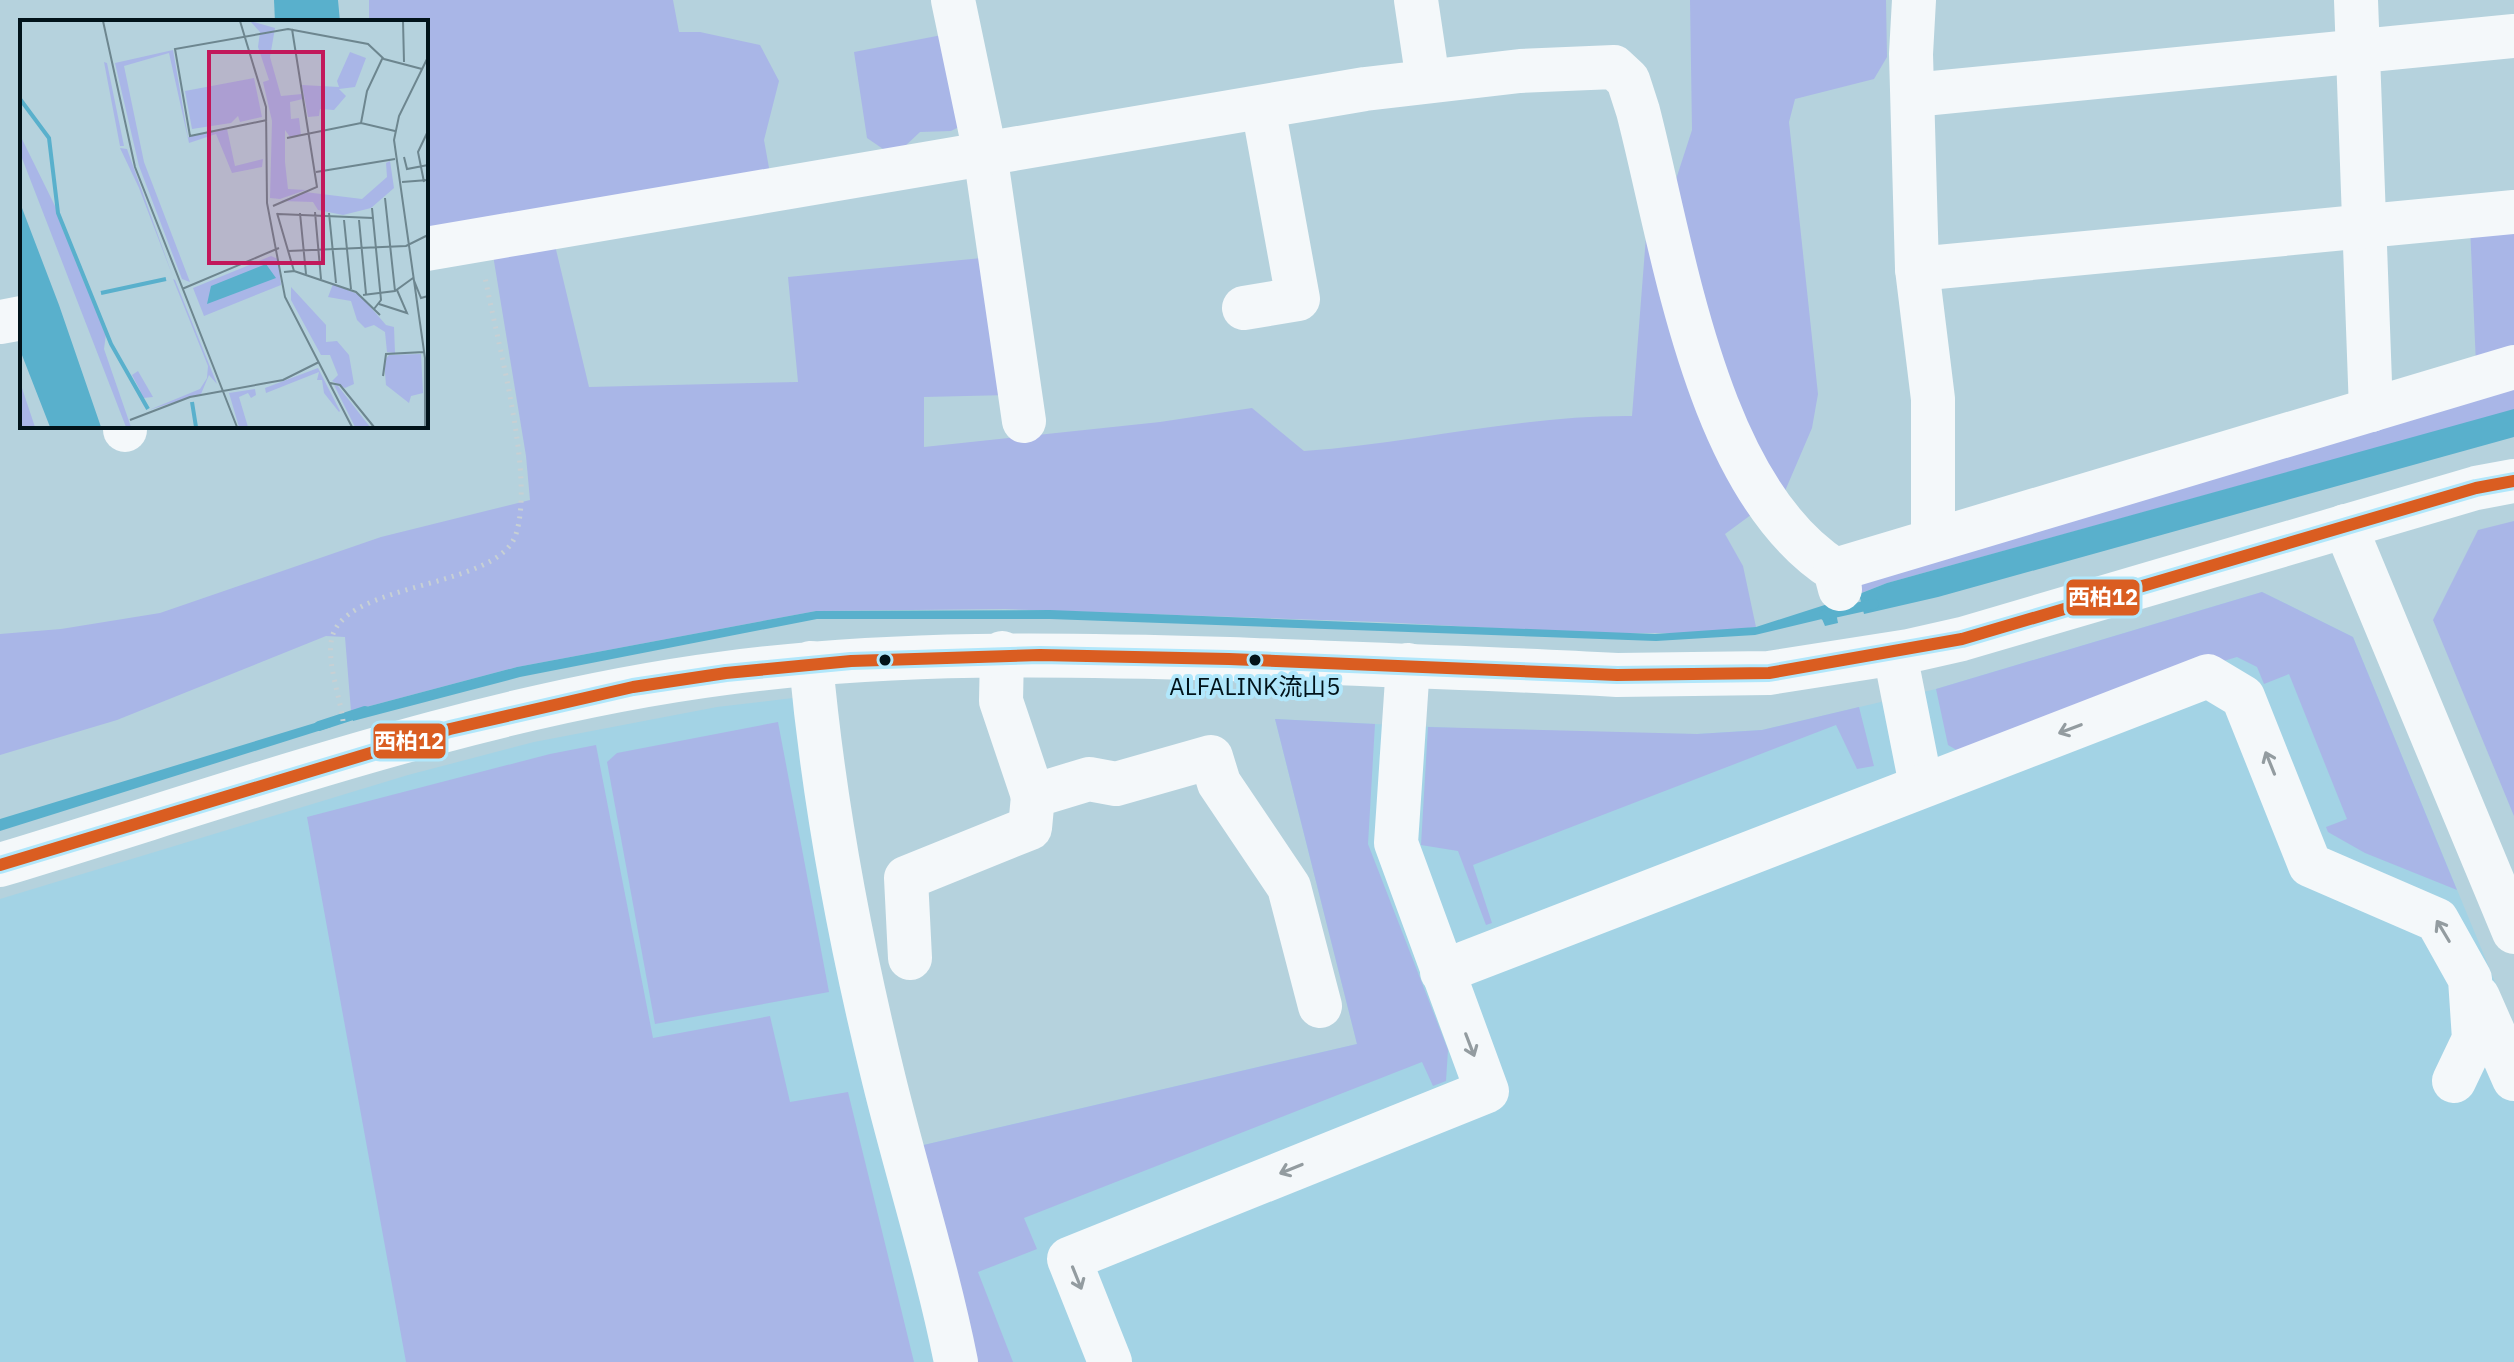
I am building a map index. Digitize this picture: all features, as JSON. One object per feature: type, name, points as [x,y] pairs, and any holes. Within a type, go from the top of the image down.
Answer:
[{"type":"street","points":[[953,0],[985,153],[1024,421]]},
{"type":"street","points":[[1416,0],[1428,81]]},
{"type":"street","points":[[1914,0],[1917,269],[1933,399],[1933,539]]},
{"type":"street","points":[[2356,0],[2371,410]]},
{"type":"street","points":[[1913,95],[2514,36]]},
{"type":"street","points":[[428,249],[1428,81],[1520,71],[1614,67],[1628,80],[1706,377],[1730,437],[1770,507],[1838,580],[1933,539],[2514,367]]},
{"type":"street","points":[[1244,308],[1298,299],[1263,107]]},
{"type":"street","points":[[1917,269],[2514,212]]},
{"type":"street","points":[[0,322],[20,318]]},
{"type":"street","points":[[0,865],[511,713],[658,683],[811,663],[1002,653],[1712,676],[1802,670],[1895,654],[1976,635],[2345,526],[2514,481]]},
{"type":"street","points":[[2345,526],[2514,932]]},
{"type":"street","points":[[910,958],[906,878],[1030,828],[1033,796],[1001,701],[1002,653]]},
{"type":"street","points":[[1895,654],[1921,785]]},
{"type":"street","points":[[811,663],[825,801],[841,892],[884,1082],[956,1362]]},
{"type":"street","points":[[1110,1362],[1069,1259],[1487,1091],[1396,843],[1408,665]]},
{"type":"street","points":[[1442,972],[2208,676],[2243,697],[2310,865],[2437,920],[2470,979],[2514,1079]]},
{"type":"street","points":[[1033,796],[1089,779],[1116,784],[1211,757],[1219,783],[1289,887],[1320,1006]]},
{"type":"street","points":[[2454,1081],[2474,1039],[2470,979]]},
{"type":"path","points":[[341,707],[331,643],[337,624],[358,606],[436,582],[502,554],[515,538],[522,505],[520,457],[478,241]]},
{"type":"shaded area","points":[[274,0],[338,0],[340,20],[275,20]]},
{"type":"shaded area","points":[[369,0],[673,0],[679,32],[700,32],[760,45],[779,81],[764,140],[771,179],[428,238],[428,20],[369,20]]},
{"type":"shaded area","points":[[1690,0],[1886,0],[1887,57],[1874,79],[1795,99],[1789,122],[1818,394],[1812,428],[1782,498],[1733,416],[1667,207],[1692,130]]},
{"type":"shaded area","points":[[942,35],[961,126],[951,131],[920,132],[903,148],[886,151],[867,138],[854,52]]},
{"type":"shaded area","points":[[1649,198],[1759,509],[1725,534],[1743,566],[1756,627],[1704,633],[1585,633],[1380,622],[1005,609],[816,611],[517,667],[351,711],[345,637],[326,636],[117,720],[0,755],[0,634],[61,629],[160,613],[381,537],[530,500],[526,456],[492,249],[553,237],[589,387],[798,382],[788,277],[992,257],[1009,395],[924,397],[924,447],[1160,422],[1252,408],[1304,451],[1550,420],[1632,416]]},
{"type":"shaded area","points":[[2514,221],[2514,352],[2476,365],[2470,225]]},
{"type":"shaded area","points":[[2514,382],[2514,410],[1887,583],[1856,595],[1851,586]]},
{"type":"shaded area","points":[[2514,409],[2514,437],[1938,597],[1864,614],[1859,594],[1887,583]]},
{"type":"shaded area","points":[[2514,521],[2514,816],[2433,620],[2478,530]]},
{"type":"shaded area","points":[[2262,592],[2353,637],[2514,1028],[2514,1362],[972,1362],[915,1147],[1357,1044],[1275,719],[1554,733],[1697,734],[1762,730],[1936,689]]},
{"type":"shaded area","points":[[2262,592],[2353,637],[2457,890],[2365,853],[2328,832],[2326,827],[2347,819],[2289,674],[2264,684],[2257,667],[2237,657],[2166,678],[1960,752],[1948,745],[1936,689]]},
{"type":"shaded area","points":[[1834,602],[1838,623],[1825,626],[1822,619],[1755,635],[1656,641],[1050,619],[817,619],[520,677],[353,721],[351,711],[517,667],[816,611],[1050,610],[1655,634],[1756,627]]},
{"type":"shaded area","points":[[801,697],[941,1362],[0,1362],[0,899],[408,775],[534,742],[717,707]]},
{"type":"shaded area","points":[[1859,707],[1874,766],[1857,769],[1836,725],[1473,865],[1492,923],[1486,925],[1458,851],[1421,845],[1428,727],[1697,734],[1762,730]]},
{"type":"shaded area","points":[[328,719],[331,727],[0,831],[0,819]]},
{"type":"shaded area","points":[[1275,719],[1375,724],[1368,844],[1448,1050],[1446,1081],[1433,1086],[1422,1062],[1024,1218],[1037,1249],[978,1272],[1013,1362],[972,1362],[915,1147],[1357,1044]]},
{"type":"shaded area","points":[[778,722],[829,992],[655,1024],[607,762],[617,753]]},
{"type":"shaded area","points":[[596,745],[653,1038],[770,1016],[790,1102],[848,1092],[914,1362],[406,1362],[307,817]]},
{"type":"waterway","points":[[1824,615],[1874,604]]},
{"type":"waterway","points":[[319,726],[365,711]]},
{"type":"transit line","name":"西柏12","points":[[0,865],[450,729],[633,687],[726,673],[851,661],[1040,655],[1229,659],[1617,675],[1769,673],[1962,639],[2476,488],[2514,481]]},
{"type":"place","name":"ALFALINK流山5","points":[[1255,660]]}]
